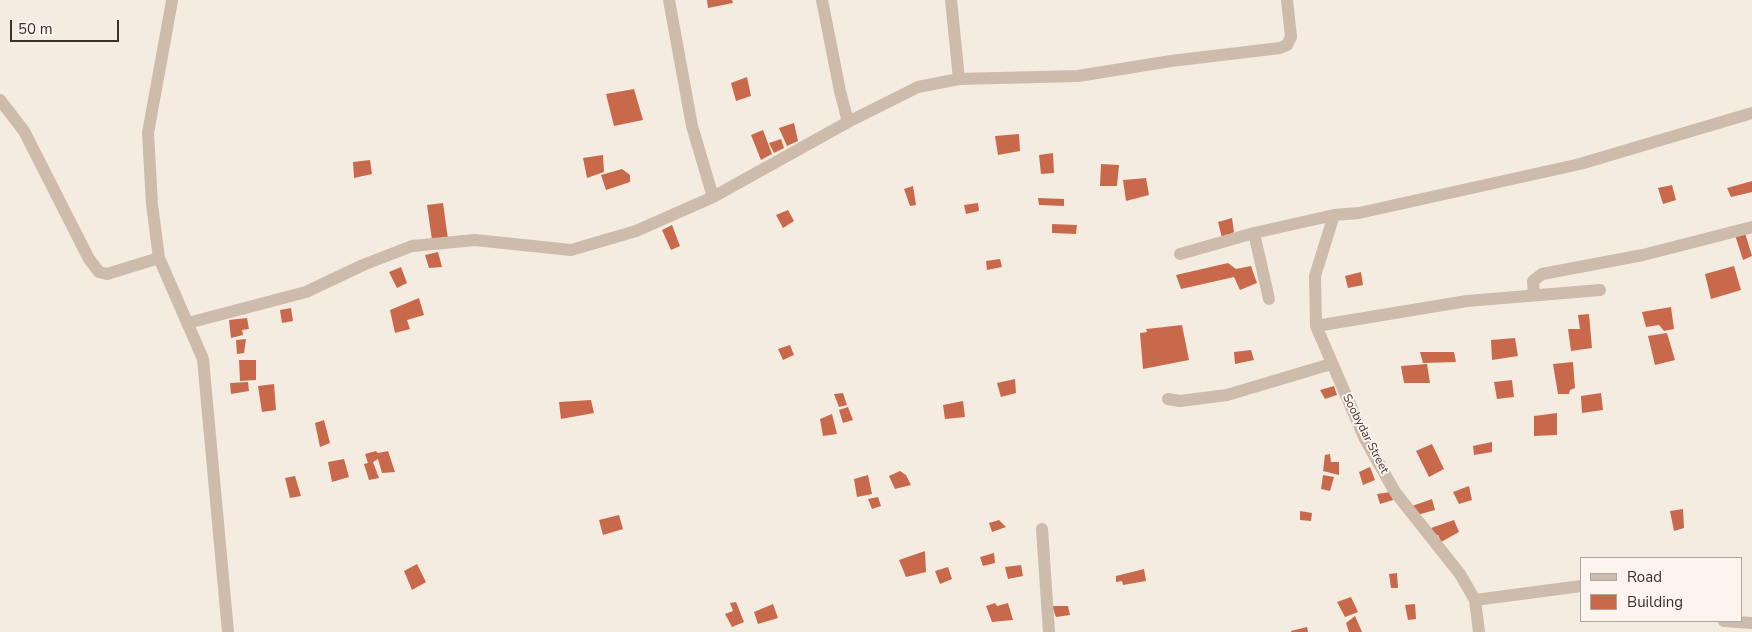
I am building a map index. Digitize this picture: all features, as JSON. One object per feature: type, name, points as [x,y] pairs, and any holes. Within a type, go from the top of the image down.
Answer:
[{"type":"street","points":[[669,0],[692,126],[712,197]]},
{"type":"street","points":[[822,0],[848,122]]},
{"type":"street","points":[[951,0],[959,79]]},
{"type":"street","points":[[188,323],[306,292],[412,246],[475,240],[571,250],[636,231],[712,197],[848,122],[918,87],[959,79],[1078,76],[1171,61],[1280,48],[1287,44],[1291,37],[1288,0]]},
{"type":"street","points":[[172,1],[148,133],[152,204],[159,258],[203,359],[228,632]]},
{"type":"street","points":[[0,100],[24,131],[89,259],[98,272],[108,274],[159,258]]},
{"type":"street","points":[[1180,254],[1254,233],[1334,215],[1359,213],[1580,164],[1752,113]]},
{"type":"street","name":"Soobydar Street","points":[[1334,215],[1315,276],[1316,326],[1365,439],[1395,492],[1460,574],[1475,600],[1479,632]]},
{"type":"street","points":[[1534,295],[1533,281],[1542,274],[1643,256],[1752,227]]},
{"type":"street","points":[[1254,233],[1269,299]]},
{"type":"street","points":[[1316,326],[1467,301],[1600,290]]},
{"type":"street","points":[[1168,399],[1180,401],[1227,396],[1331,364]]},
{"type":"street","points":[[1042,529],[1049,632]]},
{"type":"street","points":[[1475,600],[1580,586]]},
{"type":"street","points":[[1738,622],[1752,623]]},
{"type":"building","points":[[707,0],[732,0],[733,3],[708,8]]},
{"type":"building","points":[[747,77],[751,96],[736,101],[731,83]]},
{"type":"building","points":[[634,89],[643,120],[614,126],[606,94]]},
{"type":"building","points":[[794,123],[798,141],[787,146],[779,128]]},
{"type":"building","points":[[763,130],[772,154],[761,160],[751,135]]},
{"type":"building","points":[[1019,134],[1020,151],[998,155],[995,136]]},
{"type":"building","points":[[781,139],[784,148],[774,153],[769,143]]},
{"type":"building","points":[[1053,153],[1054,173],[1041,174],[1039,155]]},
{"type":"building","points":[[603,155],[604,172],[587,178],[583,158]]},
{"type":"building","points":[[370,160],[372,174],[354,178],[353,162]]},
{"type":"building","points":[[1101,164],[1119,165],[1117,186],[1100,186]]},
{"type":"building","points":[[622,169],[630,175],[630,182],[606,190],[601,175]]},
{"type":"building","points":[[1146,178],[1149,195],[1126,201],[1123,180]]},
{"type":"building","points":[[1752,181],[1752,192],[1731,197],[1727,188]]},
{"type":"building","points":[[1672,185],[1676,200],[1663,204],[1658,188]]},
{"type":"building","points":[[913,186],[916,205],[910,206],[904,189]]},
{"type":"building","points":[[1038,198],[1064,199],[1064,206],[1039,205]]},
{"type":"building","points":[[443,203],[448,239],[432,240],[427,205]]},
{"type":"building","points":[[978,203],[979,211],[966,214],[964,205]]},
{"type":"building","points":[[788,210],[794,221],[783,228],[776,215]]},
{"type":"building","points":[[1232,218],[1234,232],[1222,238],[1218,222]]},
{"type":"building","points":[[1052,224],[1077,225],[1076,234],[1052,233]]},
{"type":"building","points":[[672,225],[680,246],[671,250],[662,230]]},
{"type":"building","points":[[1745,233],[1752,256],[1743,260],[1735,235]]},
{"type":"building","points":[[438,252],[442,267],[429,268],[425,255]]},
{"type":"building","points":[[1000,259],[1002,267],[987,270],[986,261]]},
{"type":"building","points":[[1228,263],[1236,269],[1251,266],[1257,283],[1240,290],[1234,277],[1181,289],[1176,275]]},
{"type":"building","points":[[1734,266],[1741,290],[1711,299],[1705,274]]},
{"type":"building","points":[[401,267],[407,283],[397,288],[389,272]]},
{"type":"building","points":[[1361,272],[1363,285],[1348,288],[1345,276]]},
{"type":"building","points":[[419,298],[424,315],[407,320],[410,329],[395,333],[390,310]]},
{"type":"building","points":[[1671,307],[1674,329],[1664,331],[1659,325],[1646,327],[1642,312]]},
{"type":"building","points":[[291,308],[293,321],[282,323],[280,310]]},
{"type":"building","points":[[1589,314],[1592,348],[1571,351],[1568,329],[1580,329],[1578,315]]},
{"type":"building","points":[[247,318],[249,329],[242,330],[243,335],[231,338],[229,320]]},
{"type":"building","points":[[1182,325],[1189,360],[1143,369],[1140,333],[1147,332],[1146,329]]},
{"type":"building","points":[[1667,333],[1675,360],[1655,365],[1648,336]]},
{"type":"building","points":[[1515,338],[1518,356],[1492,360],[1491,340]]},
{"type":"building","points":[[246,339],[244,353],[237,354],[236,340]]},
{"type":"building","points":[[790,345],[794,355],[783,360],[778,349]]},
{"type":"building","points":[[1251,350],[1254,360],[1235,364],[1234,352]]},
{"type":"building","points":[[1420,352],[1454,352],[1456,362],[1423,363]]},
{"type":"building","points":[[239,360],[256,360],[256,380],[240,381]]},
{"type":"building","points":[[1573,362],[1575,388],[1570,390],[1569,394],[1558,394],[1553,364]]},
{"type":"building","points":[[1427,364],[1430,383],[1404,383],[1401,366]]},
{"type":"building","points":[[1015,379],[1016,393],[1001,397],[997,383]]},
{"type":"building","points":[[1512,380],[1514,397],[1497,399],[1494,382]]},
{"type":"building","points":[[248,382],[249,391],[231,394],[230,383]]},
{"type":"building","points":[[274,384],[276,410],[262,412],[258,386]]},
{"type":"building","points":[[1334,386],[1337,395],[1325,399],[1320,390]]},
{"type":"building","points":[[843,393],[847,405],[839,407],[834,394]]},
{"type":"building","points":[[1601,393],[1603,410],[1582,413],[1581,396]]},
{"type":"building","points":[[591,400],[594,413],[561,419],[559,402]]},
{"type":"building","points":[[963,401],[965,417],[945,419],[943,405]]},
{"type":"building","points":[[848,407],[853,420],[843,423],[839,410]]},
{"type":"building","points":[[1557,413],[1557,435],[1534,436],[1534,416]]},
{"type":"building","points":[[832,414],[837,434],[823,436],[820,419]]},
{"type":"building","points":[[324,420],[330,443],[320,447],[315,423]]},
{"type":"building","points":[[1492,442],[1492,452],[1474,455],[1473,446]]},
{"type":"building","points":[[1432,444],[1444,469],[1429,477],[1416,451]]},
{"type":"building","points":[[376,451],[378,453],[388,451],[395,472],[382,473],[378,459],[373,462],[379,478],[369,480],[364,464],[368,463],[365,454]]},
{"type":"building","points":[[1330,454],[1331,462],[1339,462],[1339,475],[1323,471],[1325,455]]},
{"type":"building","points":[[344,459],[349,477],[332,482],[328,462]]},
{"type":"building","points":[[1370,467],[1375,480],[1363,485],[1359,472]]},
{"type":"building","points":[[900,471],[906,475],[911,485],[895,489],[889,476]]},
{"type":"building","points":[[868,475],[872,494],[857,497],[854,479]]},
{"type":"building","points":[[1323,475],[1334,477],[1330,491],[1321,489]]},
{"type":"building","points":[[295,476],[301,496],[290,498],[285,478]]},
{"type":"building","points":[[1469,486],[1472,500],[1459,504],[1453,492]]},
{"type":"building","points":[[1391,492],[1393,500],[1380,504],[1377,494]]},
{"type":"building","points":[[878,497],[881,506],[872,509],[868,499]]},
{"type":"building","points":[[1432,499],[1435,510],[1417,515],[1412,506]]},
{"type":"building","points":[[1683,509],[1684,528],[1674,531],[1670,511]]},
{"type":"building","points":[[1300,511],[1312,513],[1311,521],[1300,520]]},
{"type":"building","points":[[619,515],[623,529],[603,535],[599,520]]},
{"type":"building","points":[[999,520],[1006,527],[992,532],[989,523]]},
{"type":"building","points":[[1454,520],[1459,532],[1441,542],[1438,535],[1434,536],[1431,528]]},
{"type":"building","points":[[925,551],[926,572],[906,577],[899,560]]},
{"type":"building","points":[[994,553],[995,563],[983,566],[980,557]]},
{"type":"building","points":[[417,564],[426,582],[412,590],[404,571]]},
{"type":"building","points":[[1021,565],[1023,576],[1008,579],[1005,567]]},
{"type":"building","points":[[948,567],[952,579],[940,584],[935,571]]},
{"type":"building","points":[[1144,569],[1146,581],[1123,585],[1122,581],[1116,582],[1116,576]]},
{"type":"building","points":[[1397,573],[1398,588],[1391,588],[1389,574]]},
{"type":"building","points":[[1351,597],[1358,612],[1345,617],[1337,602]]},
{"type":"building","points":[[736,602],[744,622],[732,627],[725,614],[733,611],[730,603]]},
{"type":"building","points":[[995,603],[997,606],[1008,603],[1013,620],[992,622],[986,606]]},
{"type":"building","points":[[773,604],[778,618],[758,624],[754,612]]},
{"type":"building","points":[[1415,604],[1416,619],[1408,620],[1405,605]]},
{"type":"building","points":[[1052,606],[1068,606],[1070,615],[1056,617]]},
{"type":"building","points":[[1355,616],[1362,632],[1349,632],[1346,623]]},
{"type":"building","points":[[1307,627],[1308,632],[1291,632],[1291,631]]}]
